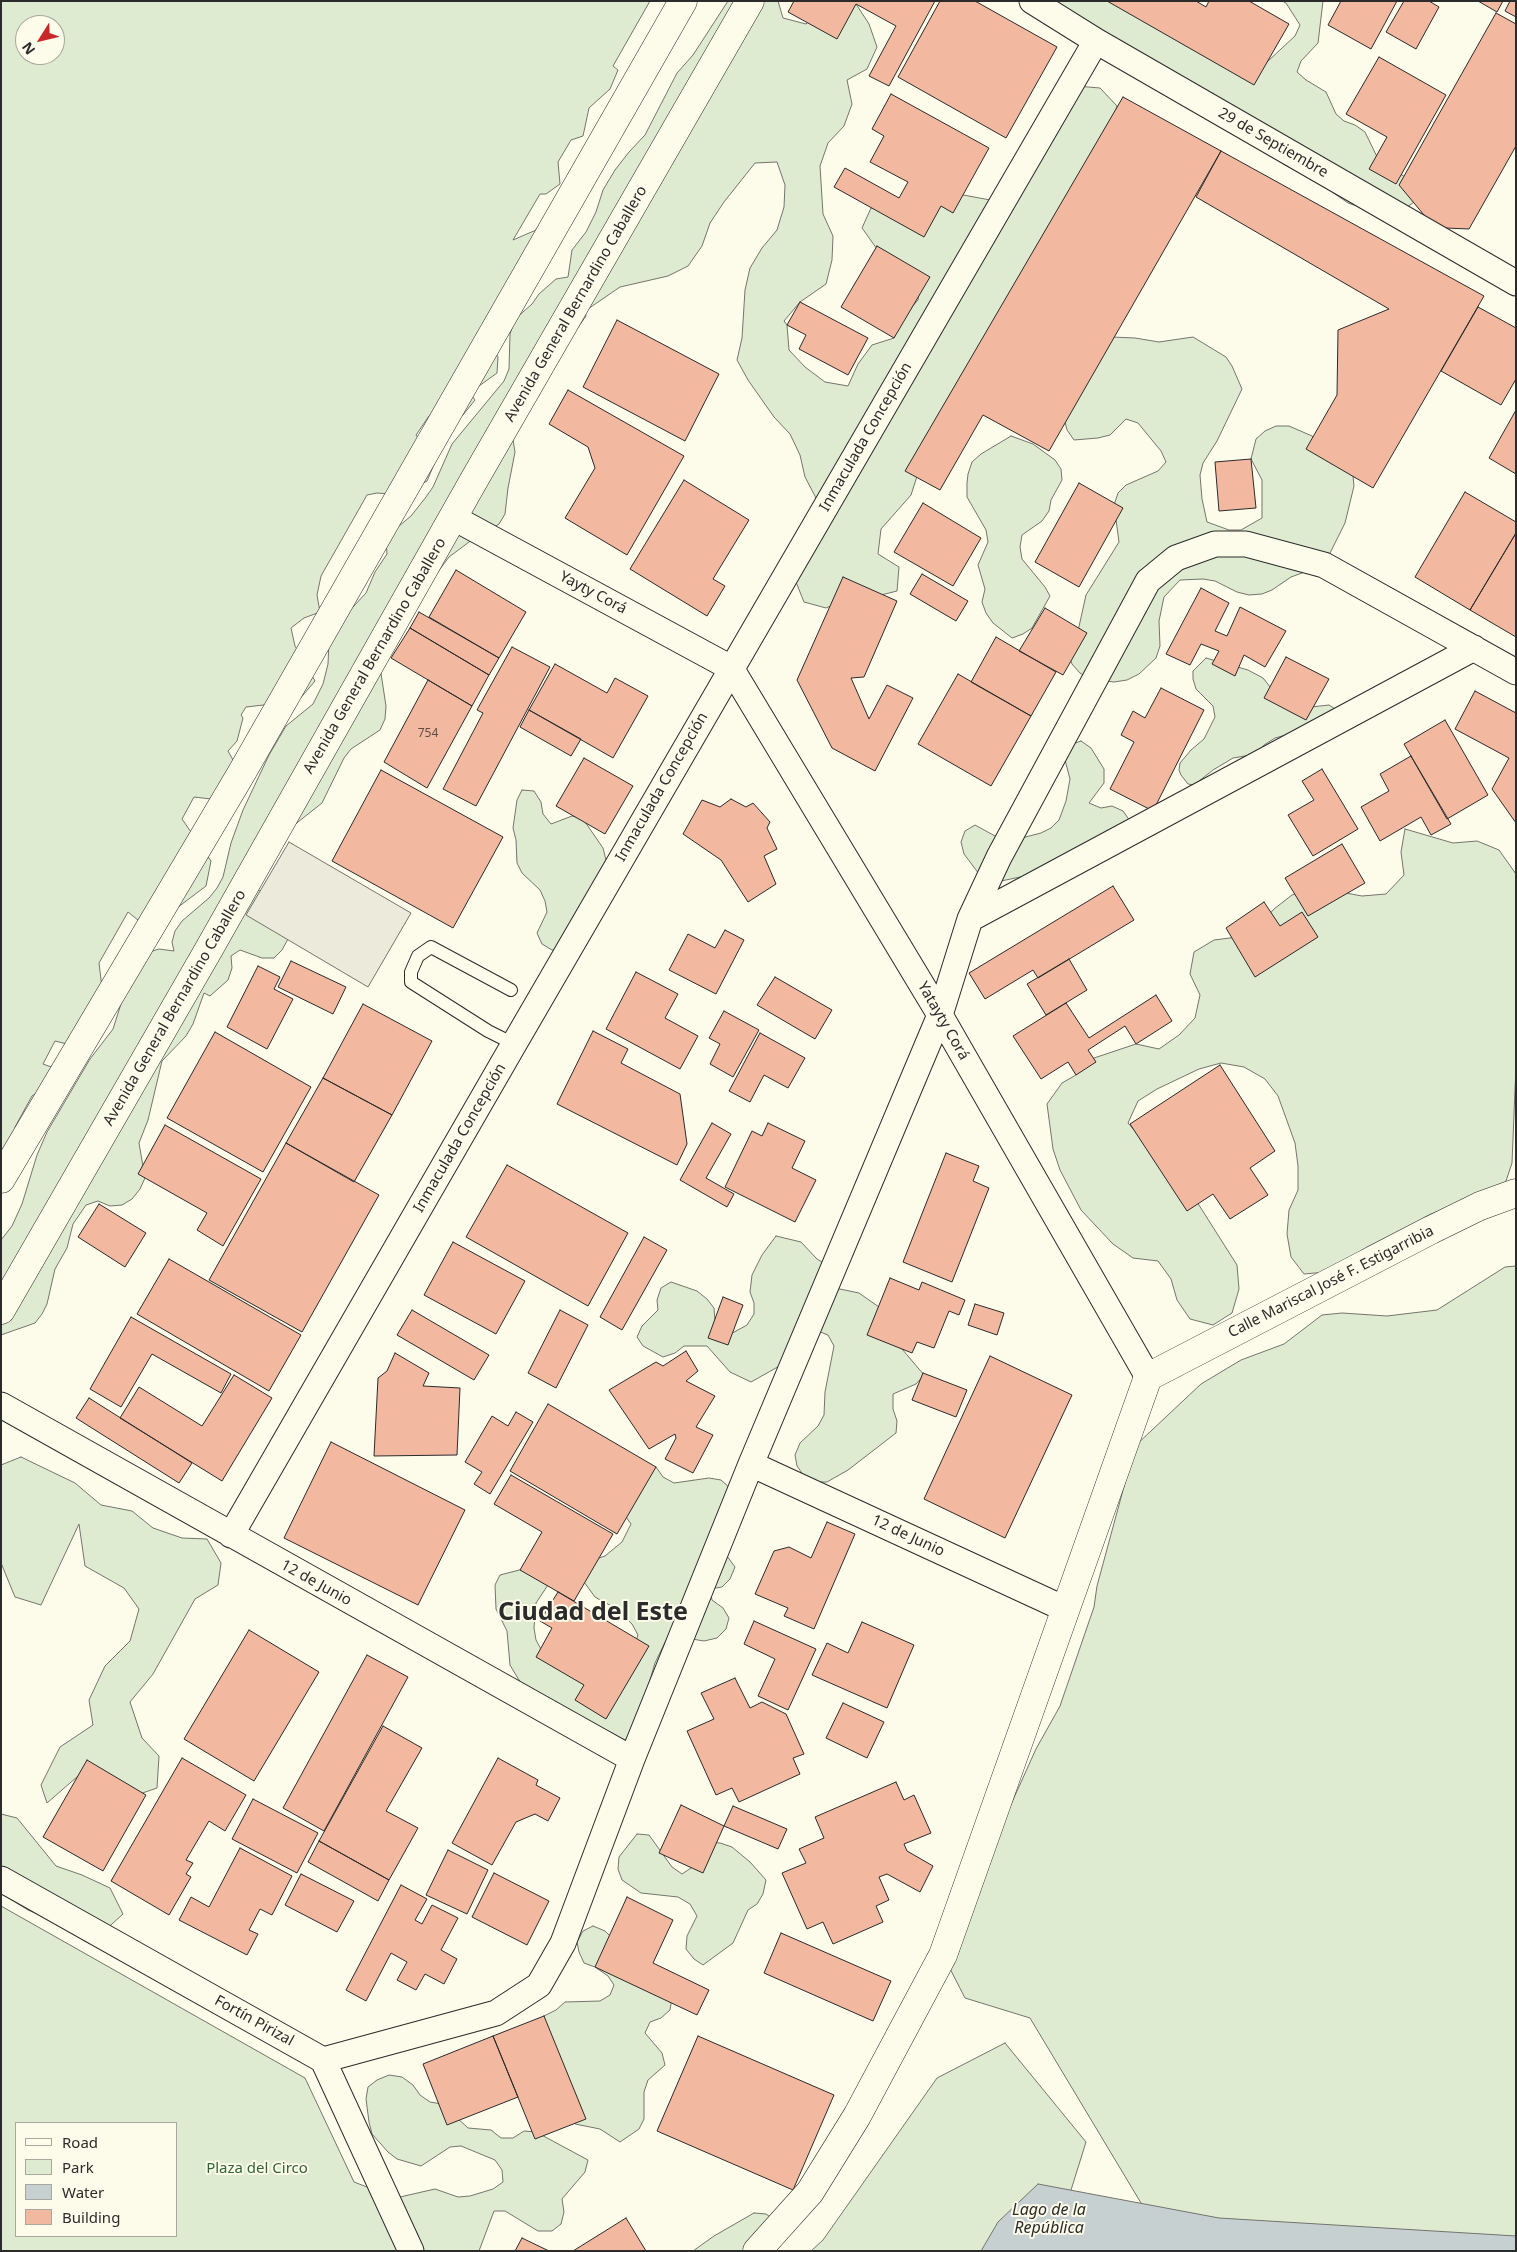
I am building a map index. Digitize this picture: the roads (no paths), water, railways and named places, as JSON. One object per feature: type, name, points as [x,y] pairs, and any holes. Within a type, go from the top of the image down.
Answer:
[{"type":"main road","points":[[1,1179],[251,757],[683,1]]},
{"type":"main road","name":"Avenida General Bernardino Caballero","points":[[1,1310],[474,480],[750,1]]},
{"type":"main road","name":"Calle Mariscal José F. Estigarribia","points":[[1148,1378],[1431,1230],[1480,1206],[1516,1193]]},
{"type":"main road","points":[[757,2251],[810,2192],[857,2116],[942,1956],[1148,1378]]},
{"type":"street","name":"29 de Septiembre","points":[[1032,1],[1096,41],[1516,283]]},
{"type":"street","name":"Inmaculada Concepción","points":[[231,1535],[1096,41]]},
{"type":"street","name":"Yayty Corá","points":[[454,518],[732,668]]},
{"type":"street","points":[[411,2251],[323,2060],[496,2013],[539,1985],[563,1943],[632,1759],[751,1464],[940,1015],[970,919],[999,857],[1148,581],[1176,558],[1215,544],[1246,544],[1324,565],[1516,672]]},
{"type":"street","points":[[970,919],[1474,648]]},
{"type":"street","name":"Yatayty Corá","points":[[732,668],[940,1015],[1148,1378]]},
{"type":"street","name":"12 de Junio","points":[[1,1405],[632,1759]]},
{"type":"street","name":"12 de Junio","points":[[751,1464],[1065,1609]]},
{"type":"street","name":"Fortín Pirizal","points":[[1,1879],[323,2060]]},
{"type":"lane","points":[[511,990],[432,947],[418,956],[411,972],[411,982],[488,1031],[514,1044]]},
{"type":"water","name":"Lago de la República","points":[[1038,2184],[1219,2218],[1516,2236],[1516,2251],[981,2251],[998,2222]]},
{"type":"district","name":"Ciudad del Este","points":[[593,1613]]},
{"type":"park label","name":"Plaza del Circo","points":[[257,2169]]}]
